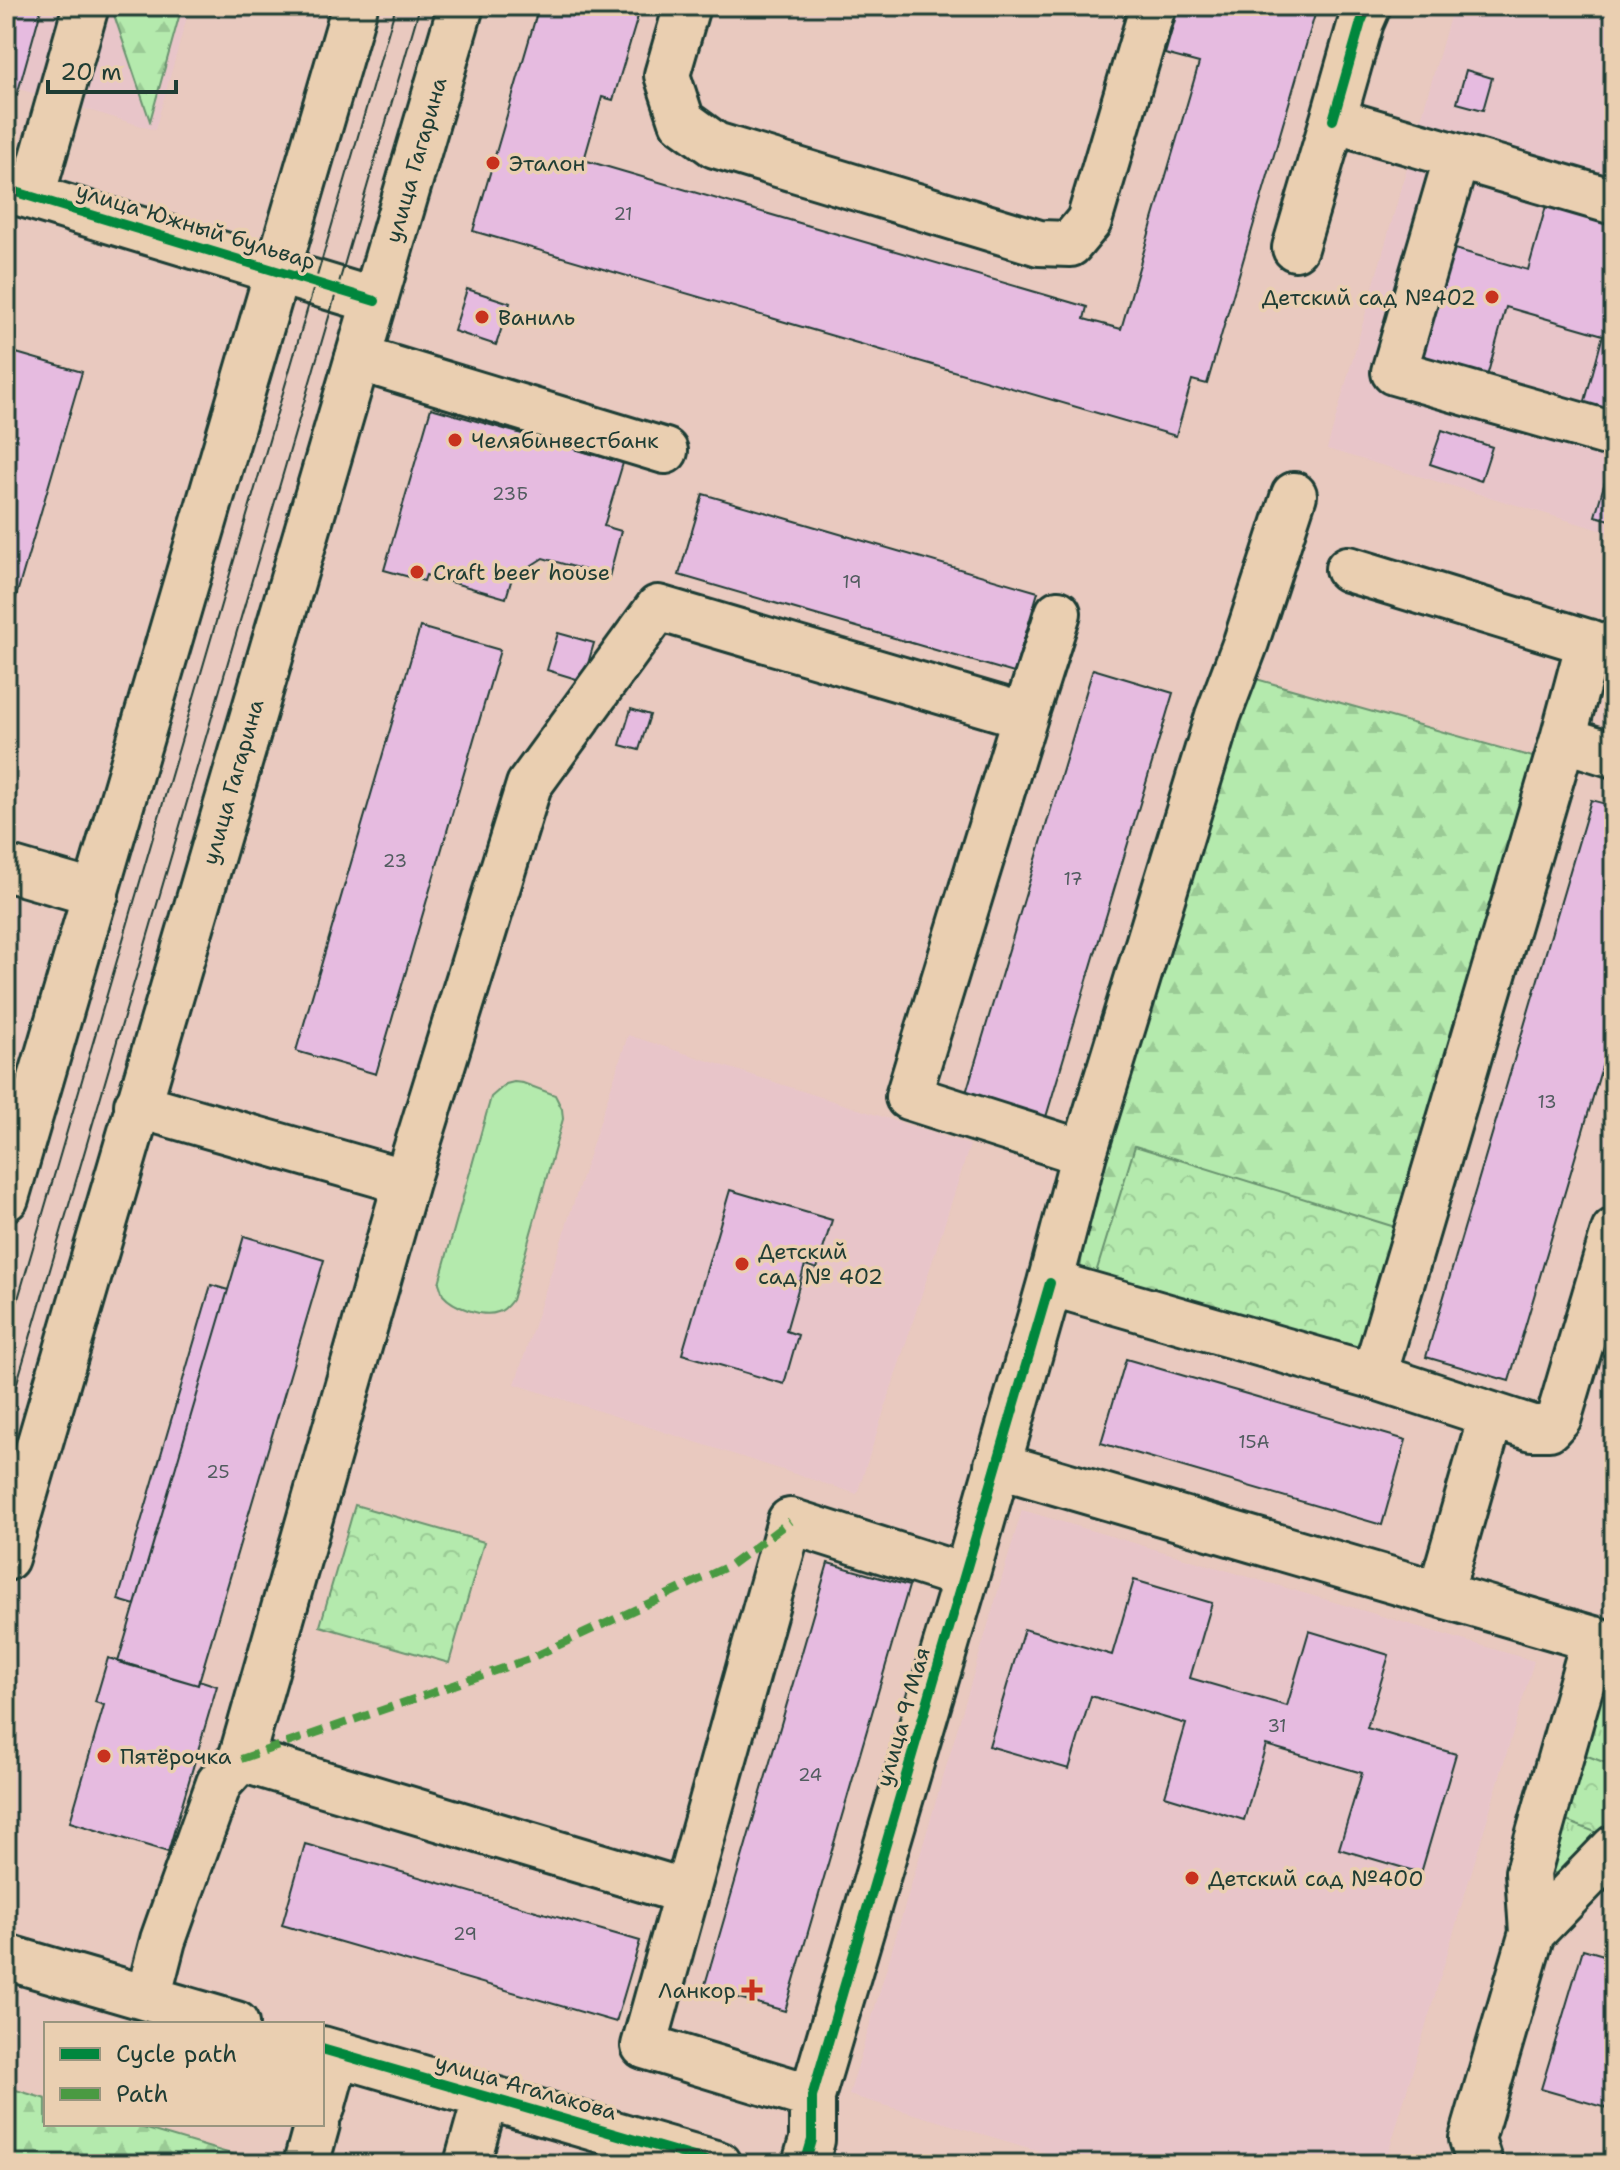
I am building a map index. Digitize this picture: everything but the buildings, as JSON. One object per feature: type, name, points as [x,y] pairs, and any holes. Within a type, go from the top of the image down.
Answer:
[{"type":"main road","points":[[19,192],[86,6]]},
{"type":"main road","points":[[6,1198],[355,6]]},
{"type":"main road","name":"улица Гагарина","points":[[6,1558],[461,6]]},
{"type":"main road","points":[[687,6],[667,75],[682,121],[715,145],[1039,243],[1070,244],[1089,221],[1153,6]]},
{"type":"main road","points":[[1295,248],[1368,6]]},
{"type":"main road","points":[[1333,120],[1614,202]]},
{"type":"main road","points":[[1457,156],[1394,372],[1614,435]]},
{"type":"main road","name":"улица Южный бульвар","points":[[19,192],[375,301]]},
{"type":"main road","points":[[358,358],[665,451]]},
{"type":"main road","name":"улица 9 Мая","points":[[805,2164],[812,2140],[812,2097],[966,1577],[1084,1153],[1218,716],[1246,642],[1294,495]]},
{"type":"main road","points":[[1348,569],[1602,646],[1563,739],[1373,1376]]},
{"type":"main road","points":[[148,1998],[163,1940],[219,1783],[241,1759],[406,1182],[529,785],[658,608],[1025,716]]},
{"type":"main road","points":[[1058,613],[908,1097],[1084,1153]]},
{"type":"main road","points":[[1563,739],[1614,755]]},
{"type":"main road","points":[[6,868],[96,894]]},
{"type":"main road","points":[[137,1105],[406,1182]]},
{"type":"main road","points":[[1050,1283],[1373,1376],[1532,1428],[1549,1428],[1559,1417],[1614,1231]]},
{"type":"main road","points":[[1440,1594],[1491,1416]]},
{"type":"main road","points":[[997,1465],[1604,1642],[1528,1872],[1532,1933],[1472,2139],[1480,2164]]},
{"type":"main road","points":[[812,2097],[644,2046],[790,1521],[966,1577]]},
{"type":"main road","points":[[241,1759],[686,1892]]},
{"type":"main road","points":[[1532,1933],[1614,1848]]},
{"type":"main road","points":[[6,1957],[229,2022]]},
{"type":"main road","points":[[324,2094],[330,2051]]},
{"type":"main road","name":"улица Агалакова","points":[[330,2051],[718,2164]]},
{"type":"main road","points":[[467,2164],[486,2096]]},
{"type":"main road","points":[[306,2164],[316,2126]]},
{"type":"shaded area","points":[[6,6],[190,6],[155,130],[19,89],[17,95],[6,92]]},
{"type":"shaded area","name":"Детский сад №402","points":[[1453,6],[1614,6],[1614,534],[1327,449]]},
{"type":"shaded area","name":"Детский сад № 402","points":[[628,1035],[970,1145],[857,1494],[515,1384]]},
{"type":"shaded area","name":"Детский сад №400","points":[[1022,1510],[1534,1661],[1385,2164],[1084,2164],[849,2095]]},
{"type":"green space","points":[[111,6],[182,6],[150,121]]},
{"type":"green space","points":[[1242,675],[1568,767],[1357,1382],[1077,1294],[1092,1174]]},
{"type":"green space","points":[[514,1082],[555,1095],[563,1119],[512,1300],[500,1311],[484,1314],[454,1304],[443,1295],[439,1283],[491,1097],[506,1084]]},
{"type":"green space","points":[[1135,1146],[1398,1228],[1354,1370],[1091,1289]]},
{"type":"green space","points":[[355,1505],[484,1542],[449,1663],[320,1626]]},
{"type":"green space","points":[[1601,1661],[1614,1665],[1614,1839],[1561,1877],[1550,1870]]},
{"type":"green space","points":[[1585,1755],[1614,1766],[1614,1805],[1603,1835],[1561,1819]]},
{"type":"green space","points":[[6,2087],[44,2098],[44,2126],[137,2126],[265,2164],[6,2164]]},
{"type":"tram line","points":[[6,1340],[396,6]]},
{"type":"tram line","points":[[6,1420],[420,6]]},
{"type":"marked path","points":[[241,1759],[529,1659],[731,1565],[790,1521]]},
{"type":"cycle path","points":[[1333,120],[1368,6]]},
{"type":"cycle path","points":[[6,189],[375,301]]},
{"type":"cycle path","points":[[805,2164],[812,2140],[812,2097],[1050,1283]]},
{"type":"cycle path","points":[[324,2050],[718,2164]]},
{"type":"place","name":"Эталон","points":[[493,163]]},
{"type":"place","name":"Детский сад №402","points":[[1492,297]]},
{"type":"place","name":"Ваниль","points":[[482,317]]},
{"type":"place","name":"Челябинвестбанк","points":[[455,440]]},
{"type":"place","name":"Craft beer house","points":[[417,572]]},
{"type":"place","name":"Детский сад № 402","points":[[742,1264]]},
{"type":"place","name":"Пятёрочка","points":[[104,1756]]},
{"type":"place","name":"Детский сад №400","points":[[1192,1878]]},
{"type":"place","name":"Ланкор","points":[[752,1990]]}]
